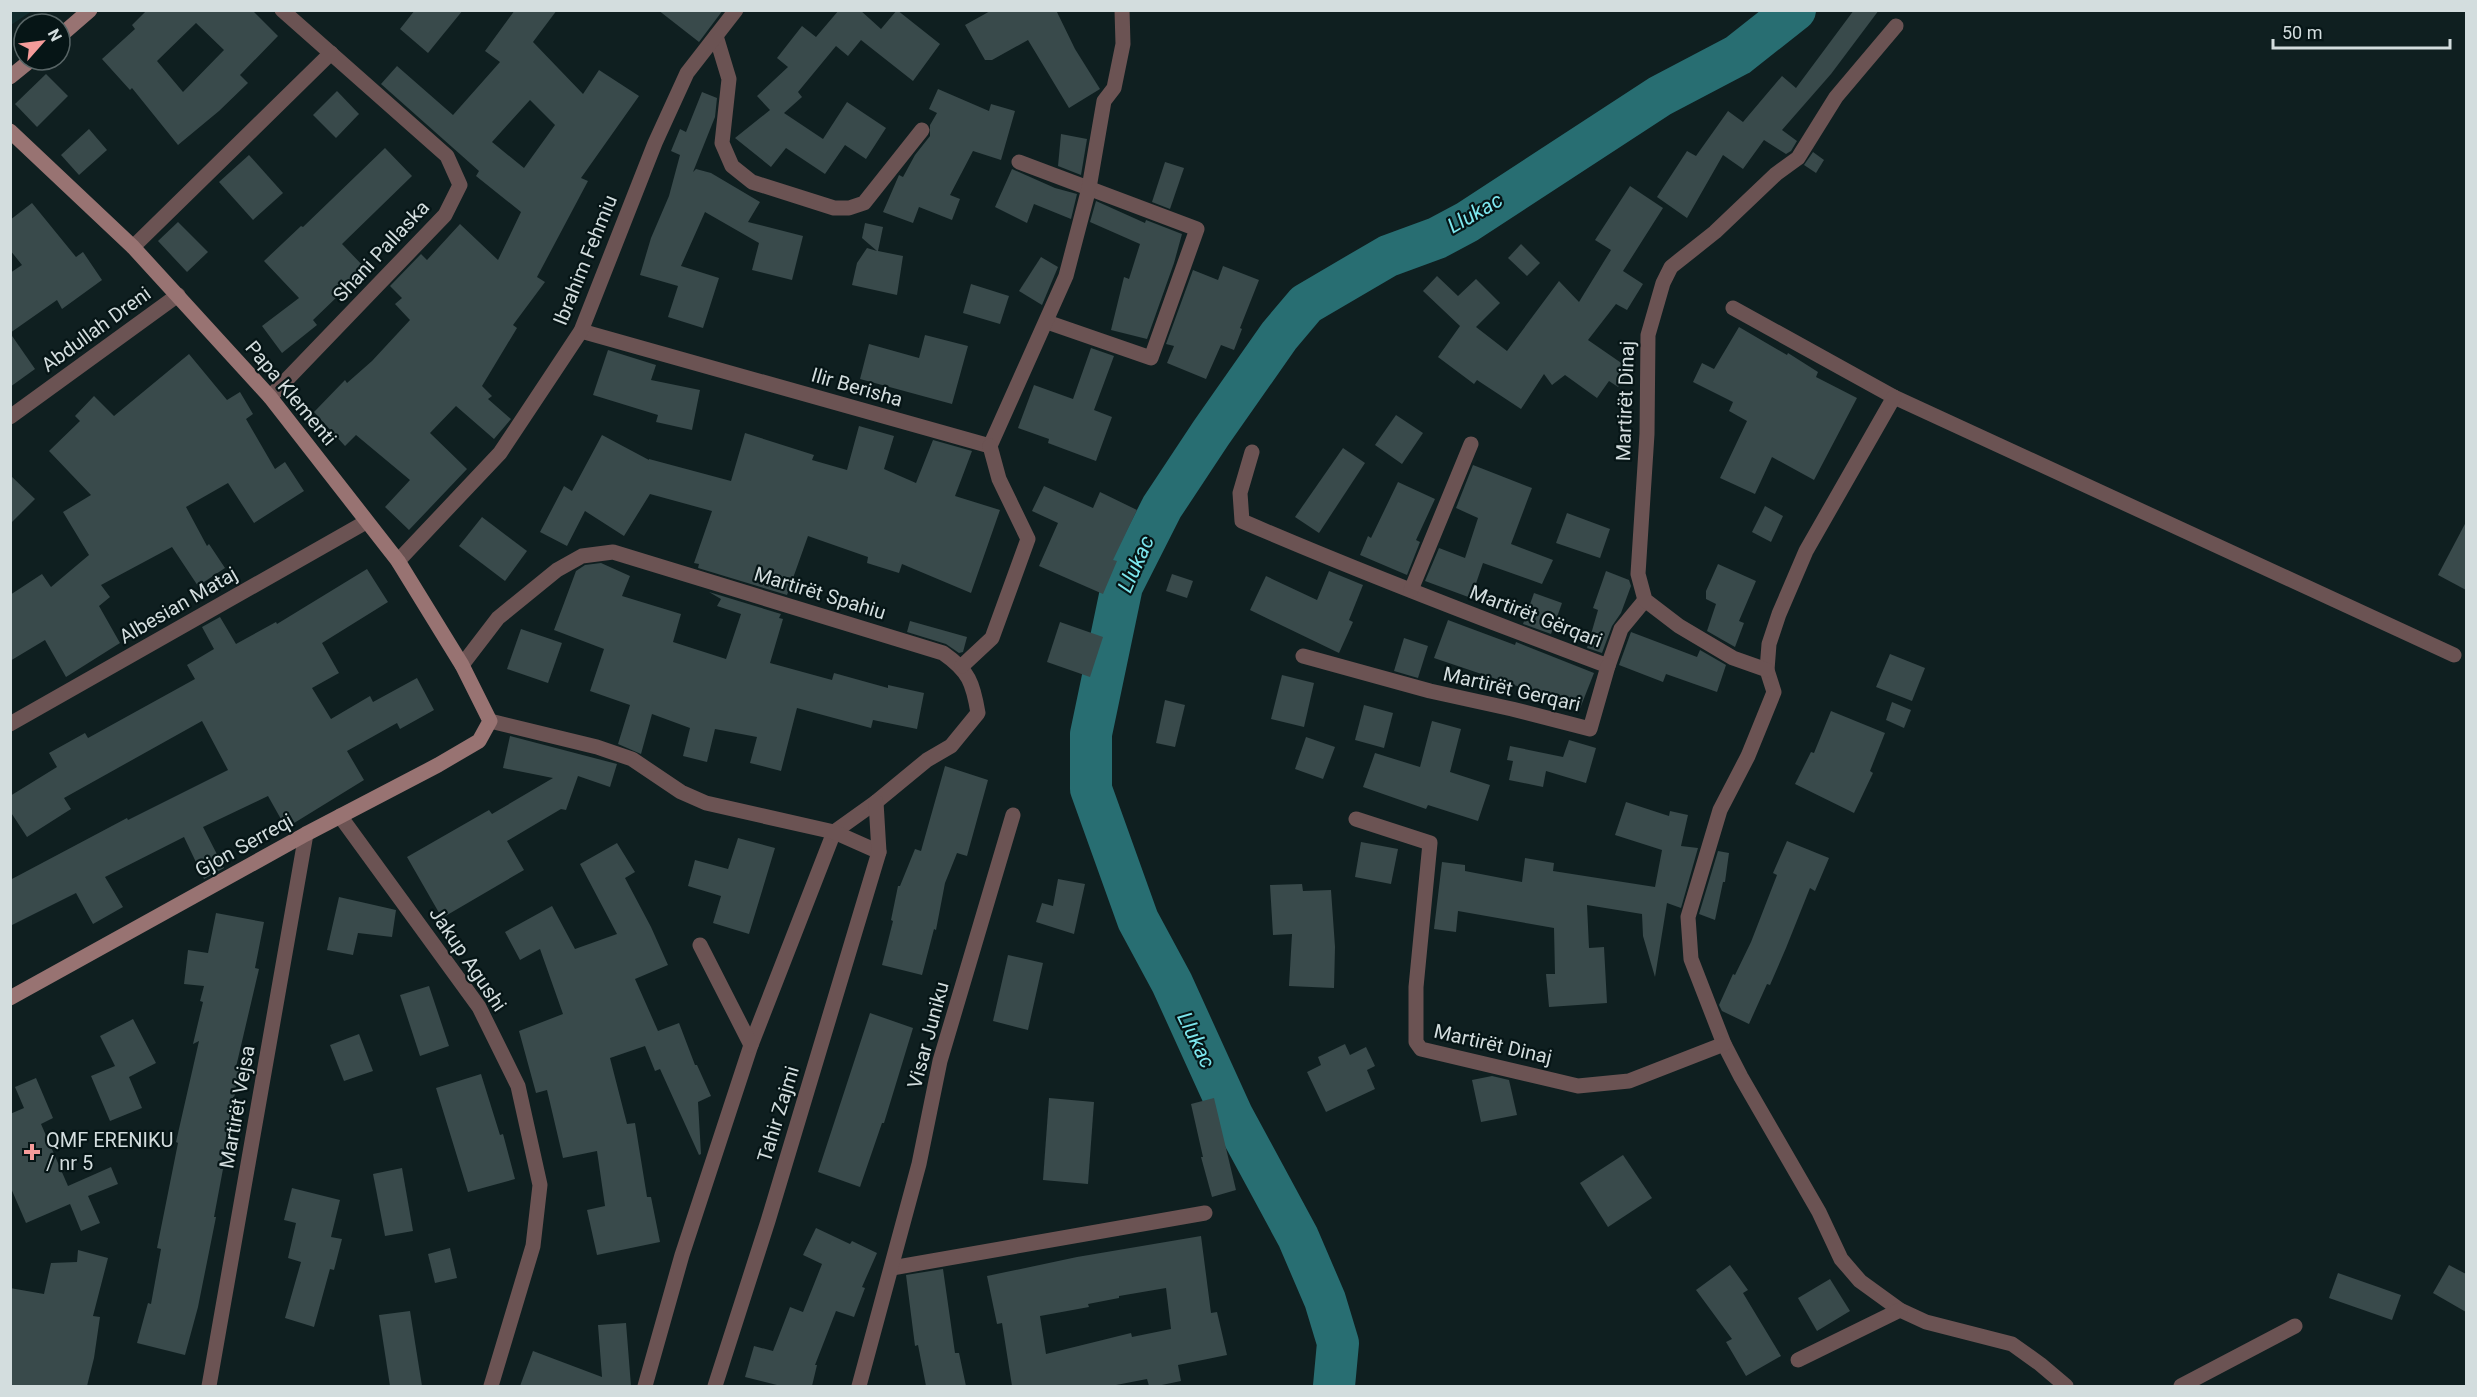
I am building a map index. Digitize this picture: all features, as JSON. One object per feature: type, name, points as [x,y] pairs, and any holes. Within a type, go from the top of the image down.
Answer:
[{"type":"street","points":[[72,26],[90,10]]},
{"type":"street","name":"Shani Pallaska","points":[[270,397],[445,215],[460,185],[447,156],[282,10]]},
{"type":"street","name":"Ibrahim Fehmiu","points":[[398,561],[500,453],[580,331],[655,143],[687,74],[736,10]]},
{"type":"street","points":[[645,1386],[682,1255],[751,1045],[834,832],[876,802],[907,775],[951,746],[978,713],[973,686],[962,666],[992,638],[1028,539],[999,479],[990,446],[1066,276],[1089,188],[1104,101],[1114,88],[1123,44],[1122,10]]},
{"type":"street","name":"Martirët Dinaj","points":[[1645,600],[1638,574],[1647,434],[1648,335],[1663,283],[1671,267],[1715,232],[1776,174],[1798,158],[1836,97],[1896,26]]},
{"type":"street","points":[[716,36],[729,79],[722,143],[732,166],[752,182],[834,208],[849,208],[864,203],[922,130]]},
{"type":"street","points":[[133,247],[331,53]]},
{"type":"street","name":"Papa Klementi","points":[[10,131],[133,247],[270,397],[398,561],[462,665],[490,721]]},
{"type":"street","points":[[1019,162],[1197,229],[1151,358],[1047,322]]},
{"type":"street","name":"Abdullah Dreni","points":[[10,417],[178,295]]},
{"type":"street","points":[[1733,308],[1894,397],[2454,655]]},
{"type":"street","name":"Ilir Berisha","points":[[580,331],[990,446]]},
{"type":"street","points":[[1894,397],[1806,551],[1769,644],[1767,670],[1773,692],[1748,756],[1720,810],[1688,917],[1690,959],[1724,1044],[1819,1212],[1841,1259],[1860,1281],[1900,1310],[1926,1322],[2012,1344],[2066,1386]]},
{"type":"street","points":[[1411,590],[1471,444]]},
{"type":"street","name":"Martirët Gërqari","points":[[1252,452],[1240,493],[1242,521],[1357,571],[1608,666],[1621,629],[1645,600]]},
{"type":"street","name":"Albesian Mataj","points":[[10,724],[366,522]]},
{"type":"street","name":"Martirët Spahiu","points":[[462,665],[498,618],[557,570],[582,556],[613,552],[944,653],[962,666]]},
{"type":"street","points":[[1645,600],[1678,626],[1733,658],[1767,670]]},
{"type":"street","name":"Martirët Gerqari","points":[[1303,656],[1396,683],[1590,729],[1608,666]]},
{"type":"street","points":[[490,721],[597,747],[632,759],[681,792],[706,803],[834,832],[879,852]]},
{"type":"street","name":"Gjon Serreqi","points":[[10,998],[306,834],[438,765],[479,741],[490,721]]},
{"type":"street","name":"Tahir Zajmi","points":[[715,1386],[768,1221],[879,852],[876,802]]},
{"type":"street","name":"Visar Juniku","points":[[859,1386],[919,1164],[940,1061],[1013,815]]},
{"type":"street","name":"Jakup Agushi","points":[[340,816],[479,1007],[518,1086],[540,1185],[533,1246],[491,1386]]},
{"type":"street","name":"Martirët Dinaj","points":[[1356,819],[1430,843],[1416,987],[1416,1042],[1421,1049],[1578,1086],[1629,1081],[1724,1044]]},
{"type":"street","name":"Martirët Vejsa","points":[[209,1386],[306,834]]},
{"type":"street","points":[[700,945],[751,1045]]},
{"type":"street","points":[[892,1268],[1205,1213]]},
{"type":"street","points":[[1798,1360],[1900,1310]]},
{"type":"street","points":[[2181,1386],[2295,1326]]},
{"type":"shaded area","points":[[11,10],[32,10],[30,12],[12,12],[11,25]]},
{"type":"building","points":[[147,10],[252,10],[278,36],[240,75],[248,83],[178,145],[132,88],[130,90],[102,59],[135,29],[132,25]],"holes":[[[196,23],[224,50],[183,92],[157,61]]]},
{"type":"building","points":[[415,10],[463,10],[428,53],[400,29]]},
{"type":"building","points":[[515,10],[557,10],[533,42],[583,94],[599,70],[639,96],[581,178],[588,181],[537,277],[545,282],[513,325],[517,328],[482,386],[492,396],[488,399],[511,419],[494,439],[456,406],[430,433],[467,469],[409,530],[385,507],[410,480],[356,435],[345,446],[314,412],[345,380],[347,383],[372,361],[410,320],[395,304],[402,298],[390,286],[421,254],[427,260],[460,224],[498,260],[521,212],[476,176],[479,171],[381,84],[397,66],[453,115],[500,62],[485,51]],"holes":[[[530,100],[555,125],[524,168],[492,142]]]},
{"type":"building","points":[[658,10],[723,10],[699,42]]},
{"type":"building","points":[[839,10],[860,10],[881,29],[897,10],[940,44],[913,81],[861,40],[848,56],[836,46],[798,92],[802,97],[784,113],[823,139],[847,102],[886,128],[866,159],[845,145],[825,174],[786,148],[771,167],[735,138],[770,110],[757,96],[788,67],[777,58],[802,26],[816,37]]},
{"type":"building","points":[[992,10],[1056,10],[1075,49],[1100,89],[1069,108],[1028,40],[992,60],[985,60],[965,25]]},
{"type":"building","points":[[1854,10],[1879,10],[1831,74],[1782,130],[1797,141],[1791,151],[1786,154],[1764,140],[1743,169],[1723,155],[1687,218],[1657,197],[1687,151],[1696,156],[1728,111],[1743,122],[1782,76],[1796,88]]},
{"type":"building","points":[[46,74],[68,96],[37,127],[15,104]]},
{"type":"building","points":[[938,89],[989,111],[991,104],[1015,111],[1001,160],[973,151],[950,195],[960,199],[952,220],[919,207],[913,223],[883,212],[899,175],[903,177],[915,155],[930,136],[930,125],[937,113],[929,109]]},
{"type":"building","points":[[337,91],[359,114],[336,138],[313,115]]},
{"type":"building","points":[[702,92],[717,98],[715,117],[693,172],[696,169],[711,173],[760,202],[748,222],[803,236],[792,280],[752,270],[759,243],[705,212],[681,266],[719,278],[703,328],[668,317],[678,286],[640,275],[651,238],[669,196],[680,155],[671,151],[680,129],[686,132]]},
{"type":"building","points":[[89,129],[107,150],[79,175],[61,155]]},
{"type":"building","points":[[1061,134],[1087,139],[1081,175],[1058,166]]},
{"type":"building","points":[[385,148],[412,176],[342,244],[366,269],[313,320],[317,325],[282,353],[262,326],[299,298],[264,261]]},
{"type":"building","points":[[1813,152],[1824,160],[1816,173],[1804,165]]},
{"type":"building","points":[[249,155],[283,193],[253,220],[219,182]]},
{"type":"building","points":[[1165,162],[1184,168],[1170,209],[1152,202]]},
{"type":"building","points":[[1012,169],[1055,188],[1077,194],[1071,219],[1034,204],[1027,223],[995,207]]},
{"type":"building","points":[[1630,186],[1663,208],[1623,271],[1643,284],[1627,310],[1616,304],[1588,340],[1630,369],[1618,387],[1609,381],[1597,398],[1565,375],[1552,385],[1544,374],[1521,409],[1477,380],[1474,384],[1438,357],[1460,326],[1423,291],[1437,276],[1458,296],[1476,279],[1500,303],[1476,327],[1507,351],[1559,281],[1579,302],[1611,250],[1595,240]]},
{"type":"building","points":[[1096,201],[1145,223],[1146,220],[1182,234],[1147,339],[1111,330],[1124,277],[1129,279],[1140,244],[1090,222]]},
{"type":"building","points":[[32,203],[76,257],[83,252],[102,280],[62,309],[57,300],[10,333],[10,273],[22,265],[10,250],[10,220]]},
{"type":"building","points":[[178,222],[208,252],[187,272],[158,241]]},
{"type":"building","points":[[865,223],[883,227],[878,251],[903,256],[897,295],[852,285],[857,263],[867,248],[877,251],[862,238]]},
{"type":"building","points":[[1521,244],[1540,263],[1527,276],[1508,258]]},
{"type":"building","points":[[1041,257],[1058,267],[1042,305],[1019,291]]},
{"type":"building","points":[[1223,266],[1259,280],[1234,350],[1221,345],[1206,379],[1167,363],[1174,346],[1166,344],[1193,270],[1218,280]]},
{"type":"building","points":[[971,284],[1009,296],[1000,324],[963,313]]},
{"type":"building","points":[[1739,327],[1818,372],[1816,377],[1857,398],[1814,480],[1772,457],[1755,494],[1720,478],[1747,421],[1729,411],[1733,402],[1693,382],[1702,363],[1714,369]]},
{"type":"building","points":[[10,333],[35,369],[10,387]]},
{"type":"building","points":[[925,335],[968,346],[952,404],[860,379],[869,344],[919,358]]},
{"type":"building","points":[[1091,348],[1114,356],[1094,410],[1112,417],[1096,461],[1048,443],[1049,439],[1018,428],[1034,385],[1073,399]]},
{"type":"building","points":[[608,350],[656,365],[651,380],[700,390],[692,430],[656,422],[658,415],[593,395]]},
{"type":"building","points":[[189,354],[227,400],[240,392],[253,414],[246,419],[275,469],[285,462],[304,491],[254,523],[228,483],[186,507],[207,546],[209,544],[225,568],[198,586],[172,547],[101,585],[110,597],[99,606],[120,643],[66,677],[45,640],[10,661],[10,595],[42,574],[51,587],[89,555],[63,512],[91,495],[49,451],[80,421],[75,416],[94,396],[114,416]]},
{"type":"building","points":[[1396,415],[1423,433],[1402,464],[1375,445]]},
{"type":"building","points":[[859,426],[894,436],[884,469],[916,483],[933,440],[972,451],[955,496],[1000,510],[971,593],[902,564],[899,573],[867,563],[868,557],[808,536],[787,595],[698,568],[699,564],[694,563],[712,511],[650,494],[624,536],[585,511],[567,546],[540,532],[564,486],[572,491],[602,435],[649,460],[731,481],[745,433],[814,455],[812,460],[847,470]]},
{"type":"building","points":[[1343,448],[1365,463],[1319,533],[1295,517]]},
{"type":"building","points":[[1473,465],[1532,488],[1511,544],[1553,560],[1542,584],[1483,563],[1471,598],[1425,581],[1439,548],[1465,558],[1478,518],[1456,508]]},
{"type":"building","points":[[10,475],[35,499],[10,524]]},
{"type":"building","points":[[1398,482],[1435,499],[1416,540],[1420,542],[1407,575],[1360,555],[1368,536],[1371,538]]},
{"type":"building","points":[[1044,486],[1093,508],[1100,492],[1137,510],[1113,560],[1117,561],[1103,594],[1039,566],[1058,523],[1032,511]]},
{"type":"building","points":[[1765,506],[1783,516],[1771,542],[1752,532]]},
{"type":"building","points":[[1567,513],[1610,529],[1600,558],[1556,543]]},
{"type":"building","points":[[482,517],[527,551],[505,581],[459,546]]},
{"type":"building","points":[[2466,522],[2466,590],[2438,575]]},
{"type":"building","points":[[601,563],[630,576],[622,596],[681,614],[673,642],[726,659],[741,614],[717,606],[721,599],[709,592],[781,614],[779,618],[783,619],[770,663],[832,680],[834,673],[888,688],[888,685],[924,693],[917,729],[873,720],[871,728],[797,708],[781,771],[750,763],[757,737],[715,729],[707,762],[683,756],[690,728],[652,714],[641,754],[618,744],[630,705],[590,691],[604,649],[554,630],[576,571],[585,565]]},
{"type":"building","points":[[1718,564],[1756,581],[1739,621],[1744,623],[1735,647],[1707,631],[1716,604],[1706,599],[1706,591]]},
{"type":"building","points":[[367,569],[388,602],[322,643],[339,673],[312,688],[331,719],[370,696],[373,702],[417,678],[434,710],[400,729],[397,723],[347,751],[364,780],[286,828],[268,796],[203,827],[224,868],[204,879],[184,837],[105,877],[123,907],[93,924],[76,893],[10,926],[10,880],[127,818],[128,820],[228,770],[202,721],[64,798],[71,809],[27,837],[10,811],[10,796],[57,767],[49,753],[85,733],[88,738],[195,679],[187,665],[214,649],[202,627],[220,617],[236,644],[276,622],[277,624]]},
{"type":"building","points":[[1329,571],[1363,585],[1349,620],[1353,622],[1339,653],[1250,610],[1266,576],[1317,600]]},
{"type":"building","points":[[1606,571],[1629,580],[1631,586],[1602,653],[1587,648],[1598,610],[1593,608]]},
{"type":"building","points":[[1172,574],[1193,581],[1187,598],[1166,591]]},
{"type":"building","points":[[1534,593],[1562,603],[1551,634],[1523,624]]},
{"type":"building","points":[[1448,620],[1515,645],[1516,642],[1594,673],[1579,711],[1532,691],[1434,658]]},
{"type":"building","points":[[910,621],[967,637],[963,652],[959,653],[946,644],[907,632]]},
{"type":"building","points":[[1060,622],[1103,637],[1090,677],[1047,662]]},
{"type":"building","points":[[521,629],[562,643],[548,683],[507,669]]},
{"type":"building","points":[[1631,632],[1697,657],[1700,650],[1726,665],[1717,692],[1666,674],[1663,682],[1619,665]]},
{"type":"building","points":[[1404,638],[1428,646],[1418,678],[1394,671]]},
{"type":"building","points":[[1890,654],[1925,668],[1912,701],[1876,687]]},
{"type":"building","points":[[1282,675],[1314,683],[1304,727],[1271,719]]},
{"type":"building","points":[[1165,700],[1185,705],[1175,747],[1156,743]]},
{"type":"building","points":[[1892,702],[1911,710],[1904,728],[1886,720]]},
{"type":"building","points":[[1364,705],[1393,713],[1384,748],[1355,740]]},
{"type":"building","points":[[1831,711],[1885,733],[1870,771],[1873,773],[1854,813],[1795,784],[1811,752],[1814,753]]},
{"type":"building","points":[[1432,721],[1461,729],[1450,772],[1490,785],[1478,821],[1428,805],[1426,809],[1363,787],[1375,753],[1420,767]]},
{"type":"building","points":[[510,736],[617,764],[610,787],[578,776],[566,810],[561,809],[507,841],[524,870],[442,918],[407,857],[489,810],[492,814],[553,778],[503,768]]},
{"type":"building","points":[[1306,737],[1335,747],[1323,779],[1295,769]]},
{"type":"building","points":[[1569,740],[1596,748],[1586,783],[1546,771],[1543,787],[1509,780],[1513,761],[1507,760],[1510,746],[1563,757]]},
{"type":"building","points":[[945,766],[988,780],[967,856],[957,853],[945,883],[936,930],[934,929],[922,975],[882,965],[893,921],[891,920],[898,886],[900,886],[915,849],[921,851]]},
{"type":"building","points":[[1626,802],[1669,816],[1670,811],[1688,815],[1681,846],[1698,848],[1681,908],[1667,903],[1655,977],[1643,936],[1642,914],[1587,905],[1589,948],[1604,947],[1607,1003],[1549,1007],[1546,974],[1555,974],[1554,928],[1458,911],[1456,932],[1434,929],[1442,862],[1465,865],[1465,871],[1522,882],[1525,858],[1554,863],[1553,871],[1655,887],[1662,850],[1615,835]]},
{"type":"building","points":[[738,838],[775,848],[749,934],[713,923],[721,896],[688,886],[695,860],[728,869]]},
{"type":"building","points":[[1787,841],[1829,858],[1815,891],[1810,888],[1770,985],[1767,984],[1749,1024],[1722,1011],[1719,1005],[1751,942],[1777,875],[1773,873]]},
{"type":"building","points":[[1361,842],[1398,849],[1391,884],[1355,877]]},
{"type":"building","points":[[617,843],[635,872],[625,878],[668,965],[635,979],[658,1031],[679,1023],[695,1065],[711,1096],[698,1102],[701,1154],[699,1155],[660,1069],[655,1071],[645,1046],[610,1058],[627,1124],[635,1123],[647,1197],[651,1197],[660,1242],[597,1255],[587,1210],[605,1206],[597,1151],[563,1158],[547,1090],[536,1093],[519,1031],[563,1014],[540,949],[520,960],[505,932],[552,906],[575,949],[617,934],[580,864]]},
{"type":"building","points":[[1718,851],[1729,853],[1725,882],[1723,882],[1715,920],[1699,914]]},
{"type":"building","points":[[1058,879],[1085,884],[1074,934],[1036,922],[1042,903],[1053,906]]},
{"type":"building","points":[[1302,884],[1303,891],[1331,890],[1335,947],[1334,988],[1289,986],[1292,934],[1273,935],[1270,885]]},
{"type":"building","points":[[339,897],[396,910],[392,937],[358,933],[353,955],[327,950]]},
{"type":"building","points":[[216,913],[264,922],[255,968],[259,969],[236,1067],[240,1068],[220,1169],[223,1169],[214,1217],[216,1217],[198,1307],[185,1355],[137,1343],[148,1303],[151,1304],[161,1249],[157,1248],[178,1143],[176,1142],[199,1041],[193,1044],[203,1002],[200,1001],[204,986],[184,984],[188,950],[208,953]]},
{"type":"building","points":[[1008,955],[1043,963],[1028,1030],[993,1021]]},
{"type":"building","points":[[429,986],[449,1046],[420,1056],[400,995]]},
{"type":"building","points":[[870,1013],[913,1028],[884,1123],[882,1123],[860,1187],[818,1172]]},
{"type":"building","points":[[133,1019],[156,1063],[129,1077],[142,1108],[110,1121],[91,1076],[115,1066],[100,1036]]},
{"type":"building","points":[[359,1034],[373,1071],[344,1081],[330,1045]]},
{"type":"building","points":[[1345,1044],[1350,1055],[1366,1047],[1375,1066],[1367,1070],[1375,1089],[1326,1112],[1307,1072],[1321,1065],[1318,1057]]},
{"type":"building","points":[[481,1074],[500,1135],[503,1134],[515,1179],[468,1192],[436,1088]]},
{"type":"building","points":[[1492,1076],[1509,1080],[1517,1115],[1481,1122],[1472,1080]]},
{"type":"building","name":"QMF ERENIKU / nr 5","points":[[36,1078],[53,1118],[41,1124],[68,1186],[111,1167],[118,1184],[88,1196],[100,1223],[81,1231],[70,1204],[26,1223],[10,1186],[10,1114],[24,1108],[15,1087]]},
{"type":"building","points":[[1049,1098],[1094,1102],[1088,1184],[1043,1180]]},
{"type":"building","points":[[1214,1098],[1236,1190],[1212,1197],[1201,1157],[1203,1157],[1191,1104]]},
{"type":"building","points":[[1623,1155],[1652,1198],[1608,1227],[1580,1183]]},
{"type":"building","points":[[402,1168],[413,1231],[385,1236],[373,1174]]},
{"type":"building","points":[[292,1188],[340,1200],[331,1237],[342,1239],[334,1270],[330,1269],[314,1327],[285,1318],[301,1262],[288,1258],[296,1223],[284,1220]]},
{"type":"building","points":[[816,1228],[850,1244],[852,1241],[877,1253],[862,1287],[865,1288],[854,1317],[836,1311],[815,1365],[817,1365],[812,1386],[781,1386],[745,1377],[754,1346],[773,1351],[790,1307],[803,1312],[822,1264],[803,1255]]},
{"type":"building","points":[[1201,1236],[1211,1313],[1217,1312],[1227,1355],[1178,1365],[1181,1381],[1157,1386],[1149,1386],[1147,1379],[1111,1386],[1012,1386],[1002,1323],[997,1324],[987,1276],[1077,1257]],"holes":[[[1166,1288],[1171,1329],[1132,1337],[1131,1333],[1046,1354],[1040,1316],[1089,1307],[1088,1304],[1119,1298],[1119,1296]]]},
{"type":"building","points":[[450,1248],[457,1278],[435,1283],[428,1254]]},
{"type":"building","points":[[78,1250],[108,1258],[93,1316],[100,1317],[87,1386],[10,1386],[10,1288],[44,1294],[51,1263],[77,1262]]},
{"type":"building","points":[[1730,1265],[1748,1290],[1743,1293],[1781,1356],[1746,1376],[1726,1342],[1732,1339],[1696,1290]]},
{"type":"building","points":[[2449,1265],[2466,1274],[2466,1312],[2433,1293]]},
{"type":"building","points":[[943,1269],[955,1353],[959,1353],[966,1386],[926,1386],[918,1345],[915,1346],[906,1275]]},
{"type":"building","points":[[2338,1273],[2401,1295],[2392,1320],[2329,1298]]},
{"type":"building","points":[[1830,1279],[1850,1311],[1817,1331],[1798,1298]]},
{"type":"building","points":[[410,1311],[422,1386],[390,1386],[379,1315]]},
{"type":"building","points":[[626,1323],[631,1386],[520,1386],[533,1351],[602,1377],[598,1325]]},
{"type":"waterway","name":"Llukac","points":[[1334,1386],[1338,1343],[1325,1300],[1298,1237],[1232,1115],[1172,983],[1138,920],[1091,789],[1091,734],[1122,586],[1162,507],[1279,336],[1306,304],[1388,256],[1437,238],[1467,222],[1660,96],[1738,55],[1795,10]]},
{"type":"place","name":"QMF ERENIKU / nr 5","points":[[32,1152]]}]
